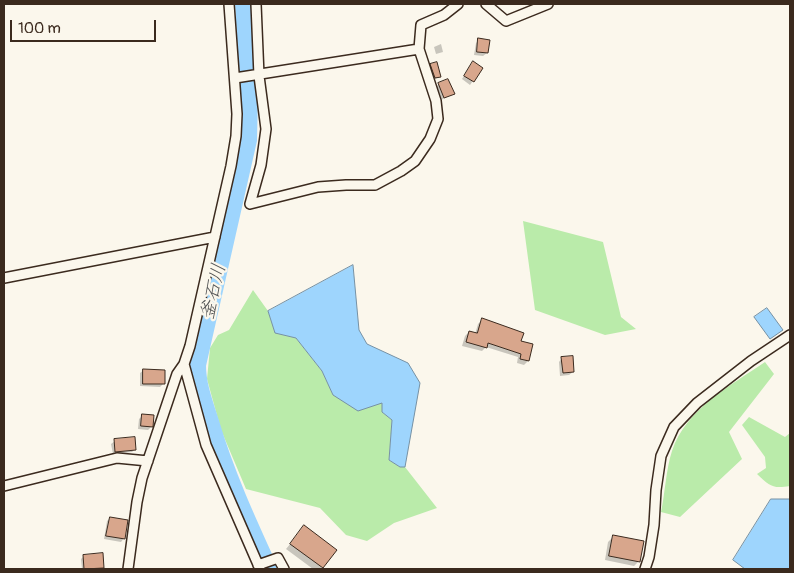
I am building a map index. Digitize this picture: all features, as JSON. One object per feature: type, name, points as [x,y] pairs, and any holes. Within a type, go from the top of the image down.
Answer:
[{"type":"street","points":[[128,569],[137,502],[148,461],[177,374],[184,364],[215,237],[236,136],[238,78],[229,4]]},
{"type":"street","points":[[256,4],[258,76],[266,129],[261,165],[250,204],[318,187],[376,185],[401,172],[415,161],[430,139],[438,119],[436,101],[419,49],[421,25],[444,15],[458,4]]},
{"type":"street","points":[[486,4],[506,22],[548,4]]},
{"type":"street","points":[[238,78],[419,49]]},
{"type":"street","points":[[4,278],[215,237]]},
{"type":"street","points":[[645,569],[649,557],[654,525],[656,490],[661,456],[674,427],[697,403],[751,361],[790,335]]},
{"type":"street","points":[[184,364],[206,445],[259,567],[278,558],[284,569]]},
{"type":"street","points":[[4,486],[117,458],[148,461]]},
{"type":"green space","points":[[523,221],[603,242],[621,317],[636,329],[605,335],[535,310]]},
{"type":"green space","points":[[253,290],[268,311],[275,332],[296,338],[322,371],[333,395],[382,403],[382,412],[392,420],[389,460],[400,467],[405,467],[437,508],[394,523],[367,541],[346,535],[320,508],[246,489],[221,430],[207,379],[210,348],[218,335],[229,330]]},
{"type":"green space","points":[[765,362],[774,374],[729,432],[742,459],[680,517],[661,512],[672,451],[688,423],[711,400]]},
{"type":"green space","points":[[749,417],[785,437],[790,433],[790,486],[772,486],[757,474],[766,468],[765,457],[742,425]]},
{"type":"water","points":[[353,265],[359,330],[367,344],[408,363],[420,383],[405,467],[400,467],[389,460],[392,420],[382,412],[382,403],[358,411],[333,395],[322,371],[296,338],[275,333],[268,311]]},
{"type":"water","points":[[767,308],[783,330],[770,339],[754,317]]},
{"type":"water","points":[[771,499],[790,499],[790,569],[745,569],[733,560]]},
{"type":"building","points":[[478,38],[490,40],[488,53],[477,52]]},
{"type":"building","points":[[473,61],[483,68],[474,82],[464,76]]},
{"type":"building","points":[[437,62],[441,77],[435,78],[430,64]]},
{"type":"building","points":[[448,79],[455,94],[444,98],[438,83]]},
{"type":"building","points":[[482,318],[524,333],[521,341],[533,344],[529,361],[520,359],[521,354],[488,343],[487,348],[466,342],[469,331],[477,333]]},
{"type":"building","points":[[573,356],[574,372],[563,373],[561,357]]},
{"type":"building","points":[[143,369],[165,370],[165,384],[143,384]]},
{"type":"building","points":[[142,414],[154,415],[153,427],[141,426]]},
{"type":"building","points":[[135,437],[136,450],[115,452],[114,439]]},
{"type":"building","points":[[110,517],[128,520],[125,539],[106,536]]},
{"type":"building","points":[[304,525],[337,550],[323,568],[290,544]]},
{"type":"building","points":[[613,535],[644,541],[640,562],[609,556]]},
{"type":"building","points":[[103,553],[104,568],[84,569],[83,555]]},
{"type":"waterway","name":"釜石川","points":[[244,4],[249,94],[248,140],[197,365],[197,372],[203,401],[222,460],[269,569]]}]
